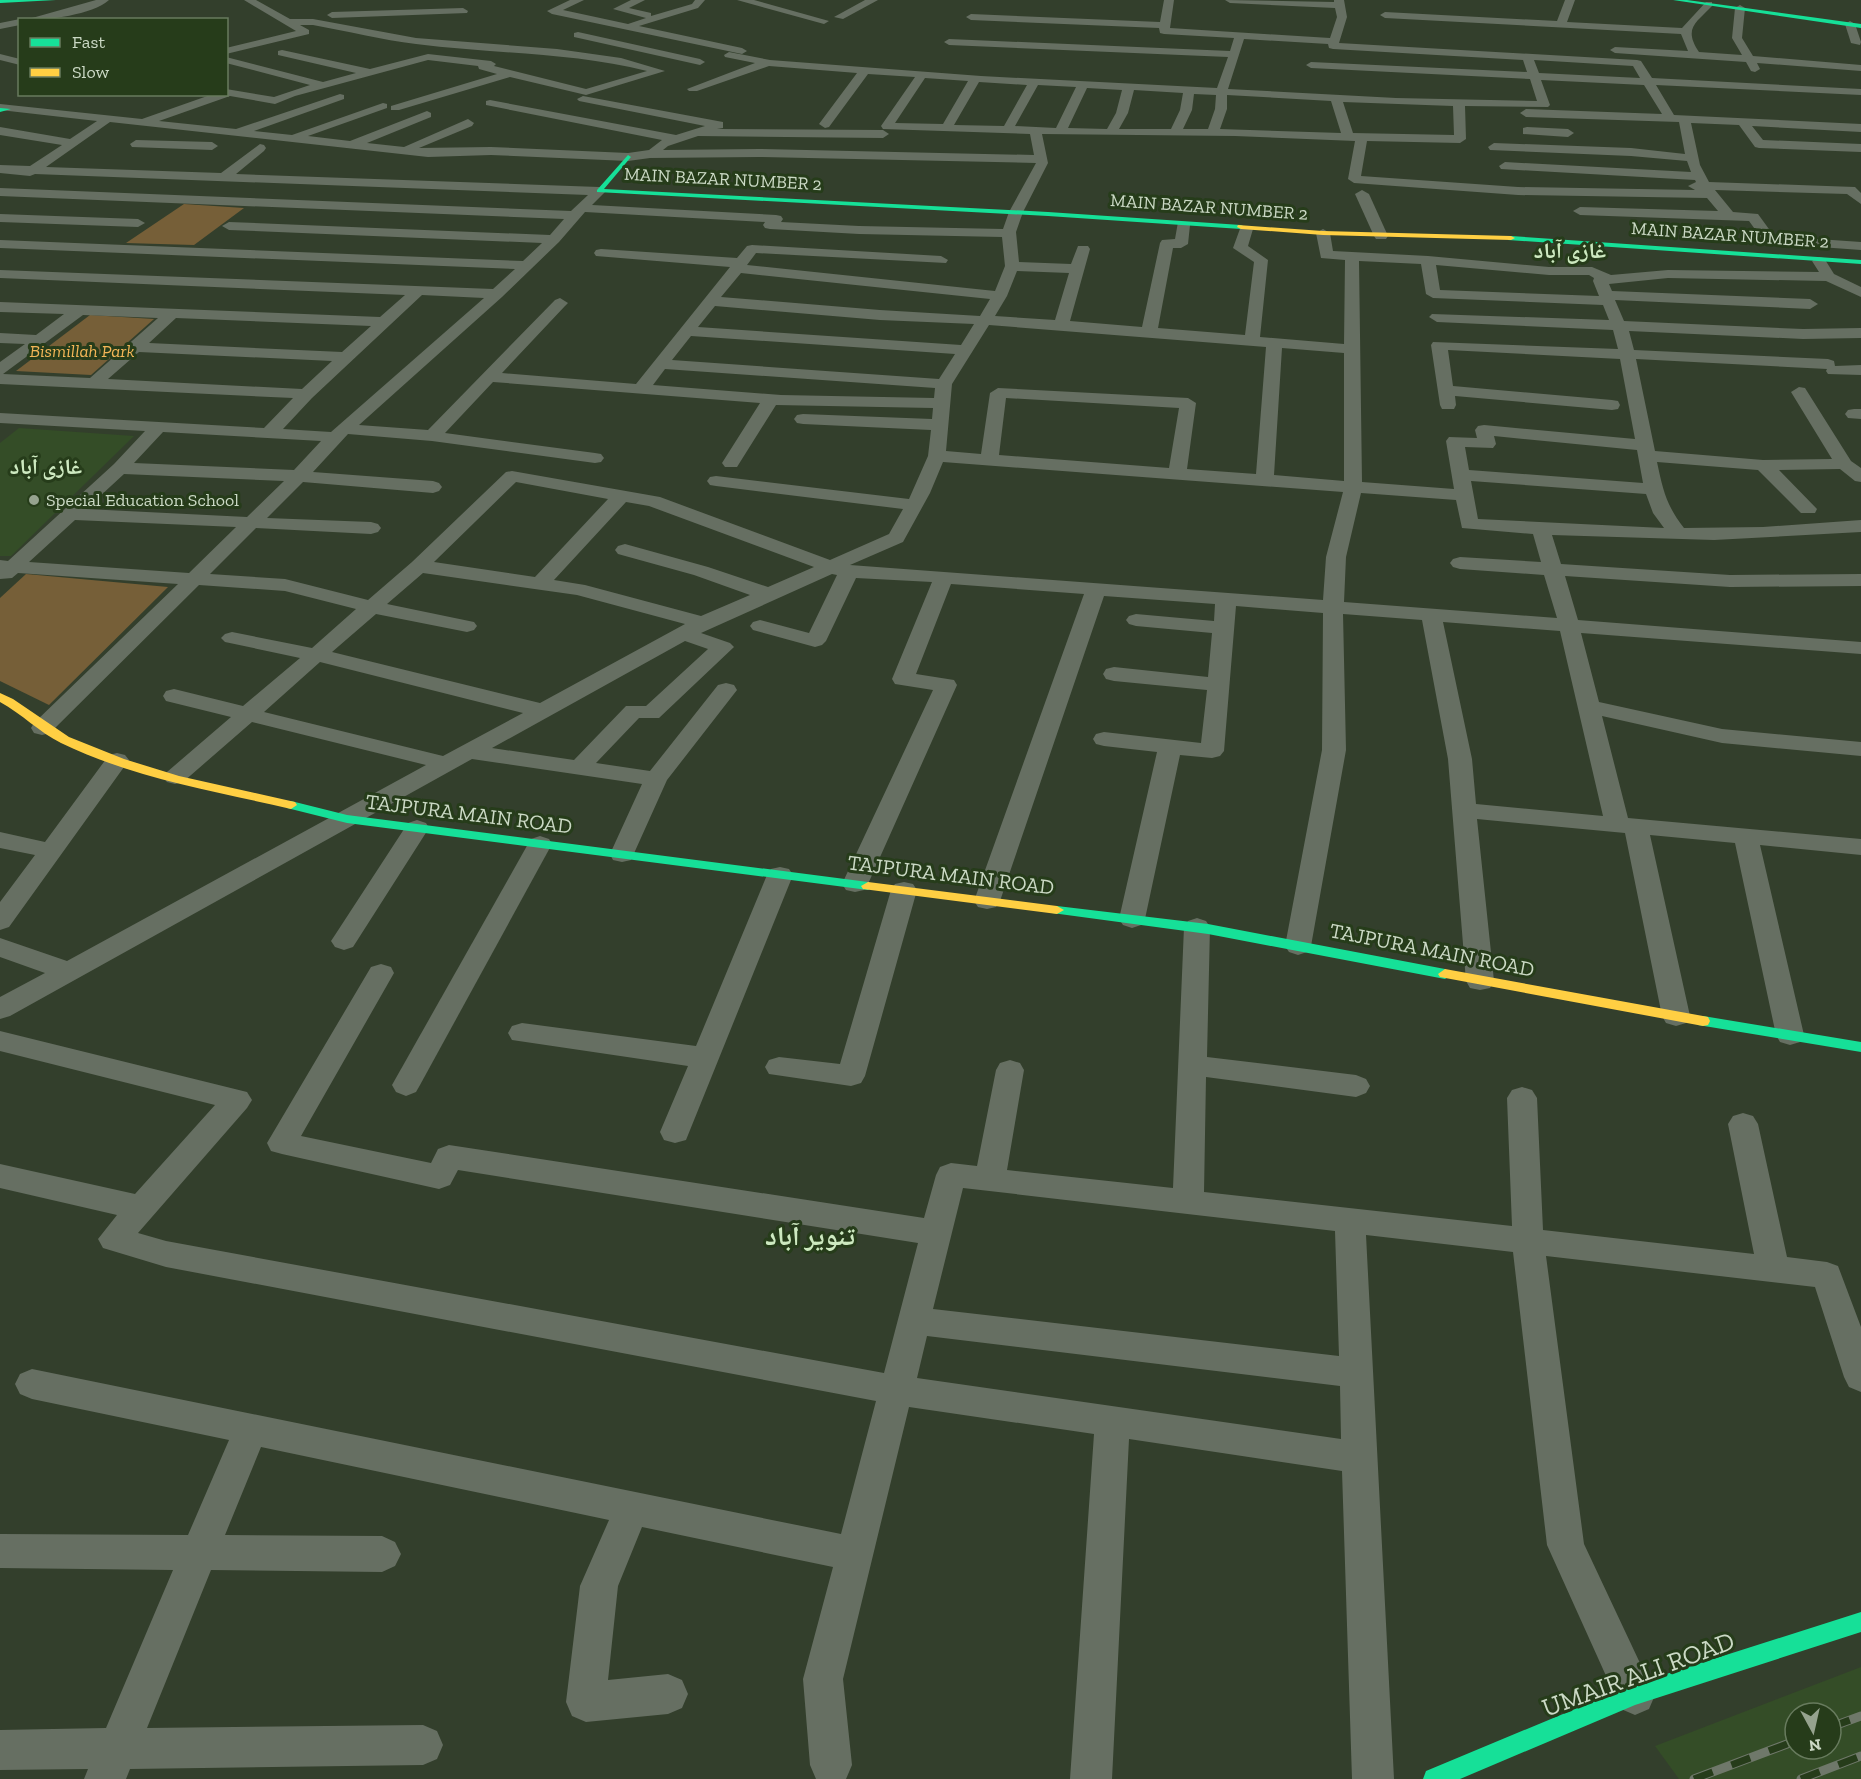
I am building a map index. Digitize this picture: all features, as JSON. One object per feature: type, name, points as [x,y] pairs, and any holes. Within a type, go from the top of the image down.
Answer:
[{"type":"street","points":[[0,1],[53,0]]},
{"type":"street","points":[[39,18],[92,6],[104,0]]},
{"type":"street","points":[[228,51],[297,36],[304,32],[249,0]]},
{"type":"street","points":[[579,0],[552,11],[742,51]]},
{"type":"street","points":[[640,0],[618,9],[659,17]]},
{"type":"street","points":[[629,26],[694,6],[700,0]]},
{"type":"street","points":[[742,0],[824,21]]},
{"type":"street","points":[[839,16],[873,0]]},
{"type":"street","points":[[1169,0],[1169,20],[1164,31],[1335,41]]},
{"type":"street","points":[[1230,0],[1339,2],[1333,46],[1528,58],[1542,46]]},
{"type":"street","points":[[1561,23],[1570,0]]},
{"type":"street","points":[[1676,0],[1856,25],[1856,43]]},
{"type":"street","points":[[1392,1],[1385,15],[1383,33],[1542,46],[1636,63],[1658,99],[1677,119],[1683,140],[1705,186],[1729,216]]},
{"type":"street","points":[[1699,60],[1686,37],[1686,31],[1692,20],[1709,4]]},
{"type":"street","points":[[980,5],[968,21],[1169,20]]},
{"type":"street","points":[[1740,9],[1737,38],[1784,114]]},
{"type":"street","points":[[278,16],[463,11]]},
{"type":"street","points":[[329,15],[395,24]]},
{"type":"street","points":[[1385,15],[1686,31]]},
{"type":"street","points":[[0,26],[18,22]]},
{"type":"street","points":[[289,22],[313,22],[416,41],[557,52],[621,61],[660,72]]},
{"type":"street","points":[[1536,22],[1542,46]]},
{"type":"street","points":[[1111,54],[1115,39],[958,32],[945,46],[1111,54],[1234,54]]},
{"type":"street","points":[[578,35],[715,58],[865,70],[981,76],[1034,82],[1048,78],[1083,84],[1101,80],[1129,86],[1165,73],[1190,89],[1285,100],[1336,98],[1398,106],[1434,85]]},
{"type":"street","points":[[297,36],[319,40]]},
{"type":"street","points":[[1212,133],[1221,110],[1222,91],[1240,36]]},
{"type":"street","points":[[1306,39],[1307,64],[1434,85],[1534,76],[1861,92]]},
{"type":"street","points":[[1604,40],[1626,41]]},
{"type":"street","points":[[228,93],[275,101],[291,94],[428,57],[491,64],[483,67],[586,92],[753,47]]},
{"type":"street","points":[[1578,48],[1699,60],[1746,55],[1861,56]]},
{"type":"street","points":[[282,53],[370,73]]},
{"type":"street","points":[[1426,53],[1434,85],[1460,102],[1544,105],[1546,94],[1534,76],[1528,58]]},
{"type":"street","points":[[1746,55],[1808,64],[1861,68]]},
{"type":"street","points":[[395,56],[417,60]]},
{"type":"street","points":[[0,57],[18,62]]},
{"type":"street","points":[[228,61],[351,93],[235,133]]},
{"type":"street","points":[[601,69],[621,61]]},
{"type":"street","points":[[693,89],[768,63]]},
{"type":"street","points":[[1808,64],[1820,79],[1861,81]]},
{"type":"street","points":[[825,124],[865,70]]},
{"type":"street","points":[[922,72],[887,126],[1060,132],[1212,133],[1241,115],[1289,129],[1354,137],[1405,133],[1460,139],[1460,102]]},
{"type":"street","points":[[289,139],[389,107],[514,73]]},
{"type":"street","points":[[946,127],[981,76]]},
{"type":"street","points":[[560,85],[580,77]]},
{"type":"street","points":[[1008,129],[1034,82]]},
{"type":"street","points":[[1060,132],[1083,84]]},
{"type":"street","points":[[1111,133],[1122,113],[1129,86]]},
{"type":"street","points":[[1175,133],[1186,110],[1190,89]]},
{"type":"street","points":[[1470,90],[1546,94]]},
{"type":"street","points":[[141,123],[218,96]]},
{"type":"street","points":[[2,108],[26,97]]},
{"type":"street","points":[[1336,98],[1354,137],[1362,144],[1354,179],[1518,191],[1705,186]]},
{"type":"street","points":[[584,99],[719,125],[664,143],[650,154]]},
{"type":"street","points":[[490,103],[678,139]]},
{"type":"street","points":[[2,108],[289,139],[317,154]]},
{"type":"street","points":[[1513,112],[1743,122],[1784,114],[1861,128]]},
{"type":"street","points":[[160,125],[132,147],[260,148],[317,154],[349,145],[427,115]]},
{"type":"street","points":[[0,192],[106,120]]},
{"type":"street","points":[[1743,122],[1759,144],[1861,148]]},
{"type":"street","points":[[403,151],[468,123]]},
{"type":"street","points":[[0,131],[70,145]]},
{"type":"street","points":[[0,1009],[703,623],[768,594],[839,569],[896,538],[937,456],[943,394],[967,350],[987,321],[1012,266],[1010,233],[1016,212],[1030,176],[1042,163],[1035,131]]},
{"type":"street","points":[[1527,131],[1582,133]]},
{"type":"street","points":[[696,133],[884,134]]},
{"type":"street","points":[[11,146],[70,145]]},
{"type":"street","points":[[349,145],[428,153],[470,152],[628,157],[650,154],[759,153],[1041,159]]},
{"type":"street","points":[[159,175],[196,146]]},
{"type":"street","points":[[1494,147],[1631,152],[1692,158]]},
{"type":"street","points":[[223,178],[260,148]]},
{"type":"street","points":[[467,165],[456,165],[470,152]]},
{"type":"street","points":[[124,311],[221,232],[263,203],[286,179],[317,154]]},
{"type":"street","points":[[559,169],[574,155]]},
{"type":"street","points":[[902,173],[908,156]]},
{"type":"street","name":"MAIN BAZAR NUMBER 2","points":[[599,191],[628,157]]},
{"type":"street","points":[[98,173],[113,161]]},
{"type":"street","points":[[1505,166],[1705,186]]},
{"type":"street","points":[[0,170],[599,191]]},
{"type":"street","points":[[433,185],[448,172]]},
{"type":"street","points":[[1660,184],[1850,189],[1861,200]]},
{"type":"street","points":[[42,728],[340,433],[497,294],[554,239],[577,211],[599,191]]},
{"type":"street","name":"MAIN BAZAR NUMBER 2","points":[[599,191],[1016,212],[1183,225],[1381,236],[1554,239],[1819,261],[1861,262]]},
{"type":"street","points":[[0,192],[263,203],[577,211],[773,222],[859,230],[1010,233]]},
{"type":"street","points":[[1362,194],[1381,236]]},
{"type":"street","points":[[107,247],[172,199]]},
{"type":"street","points":[[1580,211],[1753,217],[1770,240],[1861,246]]},
{"type":"street","points":[[0,218],[147,217]]},
{"type":"street","points":[[1149,333],[1167,243],[1181,244],[1183,225]]},
{"type":"street","points":[[1246,229],[1240,248],[1262,260],[1252,341]]},
{"type":"street","points":[[221,232],[554,239]]},
{"type":"street","points":[[1323,233],[1326,255],[1428,260],[1549,271],[1592,271],[1607,292],[1618,324],[1654,489],[1662,513],[1679,534]]},
{"type":"street","points":[[0,243],[526,265]]},
{"type":"street","points":[[640,390],[752,249],[941,260]]},
{"type":"street","points":[[1061,325],[1083,249]]},
{"type":"street","points":[[601,253],[1000,296]]},
{"type":"street","points":[[1298,946],[1334,750],[1336,557],[1353,488],[1352,256]]},
{"type":"street","points":[[1428,260],[1433,294],[1607,292],[1810,304]]},
{"type":"street","points":[[1819,261],[1829,277]]},
{"type":"street","points":[[1012,266],[1077,269]]},
{"type":"street","points":[[0,274],[497,294]]},
{"type":"street","points":[[1607,292],[1668,274],[1829,277],[1861,293]]},
{"type":"street","points":[[269,433],[306,394],[418,291]]},
{"type":"street","points":[[709,301],[880,315],[1061,325],[1352,349]]},
{"type":"street","points":[[432,436],[560,303]]},
{"type":"street","points":[[0,307],[384,322]]},
{"type":"street","points":[[0,370],[81,309]]},
{"type":"street","points":[[93,384],[173,313]]},
{"type":"street","points":[[1437,317],[1803,334],[1861,333]]},
{"type":"street","points":[[686,331],[967,350]]},
{"type":"street","points":[[0,338],[41,340]]},
{"type":"street","points":[[1265,480],[1275,343]]},
{"type":"street","points":[[1612,405],[1446,398],[1438,345],[1626,354],[1861,370]]},
{"type":"street","points":[[134,347],[346,357]]},
{"type":"street","points":[[660,364],[943,394]]},
{"type":"street","points":[[489,377],[771,399],[943,394]]},
{"type":"street","points":[[0,379],[306,394]]},
{"type":"street","points":[[1,419],[45,382]]},
{"type":"street","points":[[1799,392],[1844,464],[1861,477]]},
{"type":"street","points":[[989,460],[998,393],[1188,403],[1177,474]]},
{"type":"street","points":[[732,463],[771,399]]},
{"type":"street","points":[[1,419],[269,433],[432,436],[595,458]]},
{"type":"street","points":[[803,419],[940,425]]},
{"type":"street","points":[[4,570],[120,468],[160,426]]},
{"type":"street","points":[[1844,464],[1763,465],[1484,430],[1487,444],[1455,441],[1469,524],[1626,534],[1853,527],[1861,543]]},
{"type":"street","points":[[937,456],[1464,495]]},
{"type":"street","points":[[1763,465],[1808,509]]},
{"type":"street","points":[[120,468],[299,476],[433,487]]},
{"type":"street","points":[[1461,475],[1654,489]]},
{"type":"street","points":[[175,777],[419,566],[512,476],[653,501],[839,569],[1861,648]]},
{"type":"street","points":[[716,481],[914,506]]},
{"type":"street","points":[[540,584],[622,495]]},
{"type":"street","points":[[68,514],[371,528]]},
{"type":"street","points":[[1541,529],[1569,625],[1588,706],[1626,825],[1676,1016]]},
{"type":"street","points":[[625,550],[701,571],[768,594]]},
{"type":"street","points":[[1460,563],[1730,581],[1861,580]]},
{"type":"street","points":[[419,566],[578,589],[703,623]]},
{"type":"street","points":[[760,626],[815,641],[839,569]]},
{"type":"street","points":[[4,570],[285,585],[371,607],[467,626]]},
{"type":"street","points":[[855,884],[946,685],[903,679],[944,578]]},
{"type":"street","points":[[987,901],[1096,589]]},
{"type":"street","points":[[1104,739],[1212,751],[1226,599]]},
{"type":"street","points":[[1431,614],[1460,759],[1480,981]]},
{"type":"street","points":[[1136,620],[1223,628]]},
{"type":"street","points":[[579,768],[634,711],[651,714],[723,647],[683,634]]},
{"type":"street","points":[[232,638],[316,655],[543,711]]},
{"type":"street","points":[[1114,674],[1218,685]]},
{"type":"street","points":[[622,854],[656,779],[726,690]]},
{"type":"street","points":[[174,696],[448,764]]},
{"type":"street","name":"TAJPURA MAIN ROAD","points":[[0,697],[20,707],[42,728],[67,741],[117,760],[175,777],[347,819],[1197,927],[1480,981],[1861,1047]]},
{"type":"street","points":[[1588,706],[1722,736],[1861,749]]},
{"type":"street","name":"TAJPURA MAIN ROAD","points":[[21,725],[42,728]]},
{"type":"street","points":[[1132,919],[1170,747]]},
{"type":"street","points":[[469,752],[656,779]]},
{"type":"street","points":[[0,921],[117,760]]},
{"type":"street","points":[[1463,810],[1859,850]]},
{"type":"street","points":[[344,941],[417,828]]},
{"type":"street","points":[[1746,837],[1790,1035]]},
{"type":"street","points":[[0,840],[51,851]]},
{"type":"street","points":[[406,1085],[540,844]]},
{"type":"street","points":[[675,1132],[780,874]]},
{"type":"street","points":[[779,1067],[852,1076],[904,890]]},
{"type":"street","points":[[1188,1202],[1197,927]]},
{"type":"street","points":[[0,947],[68,971]]},
{"type":"street","points":[[381,974],[282,1143],[439,1177],[448,1157],[936,1233]]},
{"type":"street","points":[[522,1033],[706,1058]]},
{"type":"street","points":[[0,1041],[237,1100],[114,1239],[166,1254],[896,1390],[1359,1457]]},
{"type":"street","points":[[1192,1065],[1356,1086]]},
{"type":"street","points":[[990,1180],[1010,1070]]},
{"type":"street","points":[[1522,1098],[1528,1241],[1566,1545],[1635,1695]]},
{"type":"street","points":[[1743,1124],[1773,1269]]},
{"type":"street","points":[[831,1765],[823,1679],[951,1175],[1827,1275],[1861,1377]]},
{"type":"street","points":[[0,1176],[141,1208]]},
{"type":"street","points":[[1350,1221],[1373,1779]]},
{"type":"street","points":[[914,1321],[1355,1374]]},
{"type":"street","points":[[32,1384],[855,1554]]},
{"type":"street","points":[[1091,1779],[1112,1421]]},
{"type":"street","points":[[111,1765],[251,1429]]},
{"type":"street","points":[[632,1508],[599,1586],[586,1702],[668,1694]]},
{"type":"street","points":[[0,1551],[382,1554]]},
{"type":"street","name":"UMAIR ALI ROAD","points":[[1434,1779],[1635,1695],[1861,1622]]},
{"type":"street","points":[[0,1750],[111,1765],[423,1745]]},
{"type":"shaded area","name":"Special Education School","points":[[19,428],[134,436],[11,556],[0,556],[0,443]]},
{"type":"shaded area","points":[[1861,1667],[1861,1779],[1679,1779],[1655,1746]]},
{"type":"green space","points":[[184,204],[244,208],[194,245],[126,243]]},
{"type":"green space","name":"Bismillah Park","points":[[90,315],[154,319],[91,375],[16,371]]},
{"type":"green space","points":[[26,574],[168,587],[49,705],[0,681],[0,598]]},
{"type":"railway","points":[[1843,1723],[1861,1716]]},
{"type":"railway","points":[[1694,1779],[1783,1746]]},
{"type":"railway","points":[[1801,1779],[1861,1756]]},
{"type":"traffic: fast","points":[[0,1],[53,0]]},
{"type":"traffic: fast","points":[[1676,0],[1861,26]]},
{"type":"traffic: fast","points":[[0,110],[8,109]]},
{"type":"traffic: fast","points":[[628,157],[599,191],[1048,214],[1241,227]]},
{"type":"traffic: fast","points":[[1511,238],[1599,242],[1861,262]]},
{"type":"traffic: fast","points":[[291,805],[347,819],[868,886]]},
{"type":"traffic: fast","points":[[1057,910],[1208,929],[1445,974]]},
{"type":"traffic: fast","points":[[1703,1021],[1861,1047]]},
{"type":"traffic: fast","points":[[1434,1779],[1635,1695],[1861,1622]]},
{"type":"traffic: slow","points":[[1241,227],[1323,233],[1511,238]]},
{"type":"traffic: slow","points":[[0,697],[56,735],[92,752],[147,771],[291,805]]},
{"type":"traffic: slow","points":[[868,886],[1057,910]]},
{"type":"traffic: slow","points":[[1445,974],[1703,1021]]},
{"type":"place","name":"Special Education School","points":[[34,500]]},
{"type":"district","name":"غازى آباد","points":[[1570,250]]},
{"type":"district","name":"غازى آباد","points":[[46,466]]},
{"type":"district","name":"تنویر آباد","points":[[810,1236]]}]
